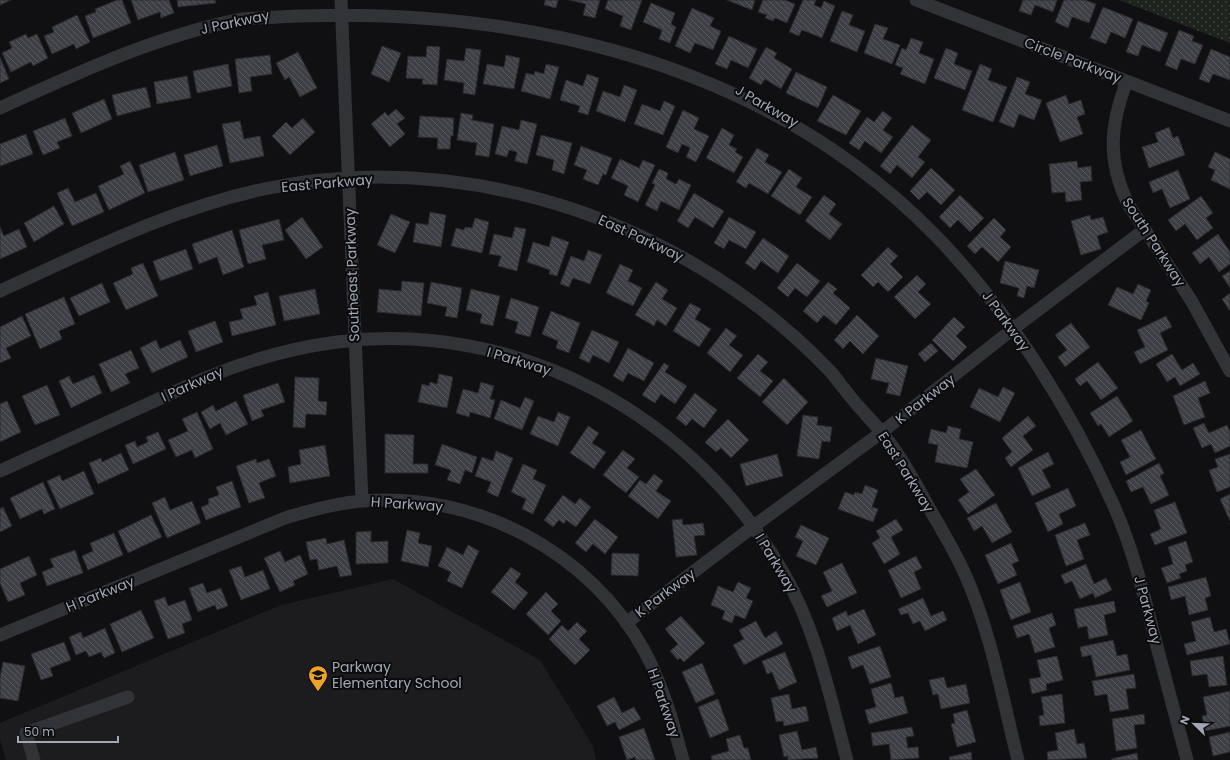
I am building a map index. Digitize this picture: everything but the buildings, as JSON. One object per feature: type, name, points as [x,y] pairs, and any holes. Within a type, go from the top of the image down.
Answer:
[{"type":"street","name":"Circle Parkway","points":[[916,0],[1230,121]]},
{"type":"street","name":"J Parkway","points":[[0,108],[89,67],[138,48],[189,32],[240,19],[341,3],[388,5]]},
{"type":"street","name":"Southeast Parkway","points":[[341,3],[362,501]]},
{"type":"street","name":"J Parkway","points":[[606,36],[651,51],[724,82],[793,120],[816,135],[858,166],[887,190],[937,237],[972,276],[1013,329],[1070,420],[1094,463],[1114,507],[1140,577],[1187,760]]},
{"type":"street","name":"South Parkway","points":[[1127,81],[1116,112],[1113,127],[1113,159],[1121,190],[1144,230],[1191,300],[1230,371]]},
{"type":"street","name":"East Parkway","points":[[0,291],[142,227],[182,211],[266,189],[308,182],[348,179],[416,178],[487,186],[522,193],[603,220],[639,235],[677,254],[715,276],[767,314],[800,342],[830,372],[882,432],[917,486],[964,571],[979,612],[991,653],[1018,760]]},
{"type":"street","name":"K Parkway","points":[[626,623],[754,526],[882,432],[1013,329],[1144,230]]},
{"type":"street","name":"I Parkway","points":[[0,471],[231,368],[291,350],[355,340],[401,339],[463,345],[509,355],[569,377],[611,398],[664,433],[711,475],[732,498],[754,526],[785,576],[811,633],[821,663],[847,760]]},
{"type":"street","name":"H Parkway","points":[[0,635],[285,518],[315,509],[362,501],[418,502],[448,506],[506,525],[534,539],[566,561],[606,598],[626,623],[645,652],[659,680],[669,709],[683,760]]},
{"type":"street","points":[[34,760],[26,733],[128,697]]},
{"type":"shaded area","points":[[1119,0],[1230,0],[1230,43]]},
{"type":"shaded area","name":"Parkway Elementary School","points":[[393,579],[540,660],[593,746],[596,760],[6,760],[0,740],[0,723],[281,605]]},
{"type":"place","name":"Parkway Elementary School","points":[[318,692]]}]
